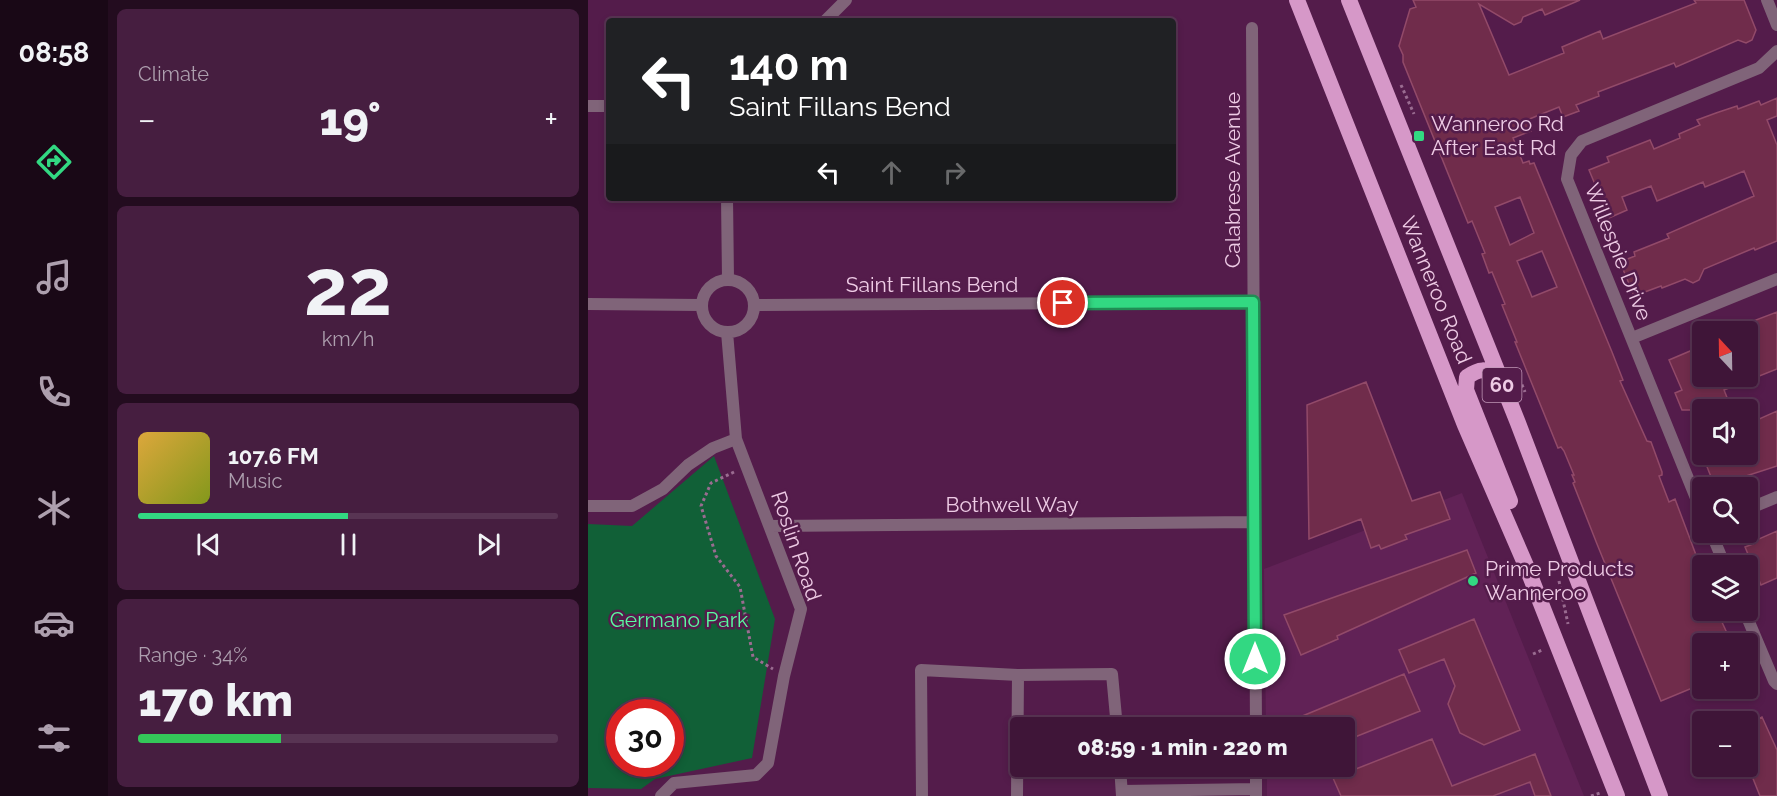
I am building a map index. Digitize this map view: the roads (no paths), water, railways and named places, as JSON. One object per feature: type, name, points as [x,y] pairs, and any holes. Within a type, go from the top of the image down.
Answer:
[{"type":"highway","name":"Wanneroo Road","points":[[1297,0],[1465,424],[1527,568],[1617,796]]},
{"type":"highway","name":"Wanneroo Road","points":[[1349,0],[1498,375],[1660,796]]},
{"type":"highway","name":"60","points":[[1498,375],[1485,369],[1476,370],[1467,376],[1466,390],[1518,521],[1527,568]]},
{"type":"street","points":[[833,18],[846,0]]},
{"type":"street","points":[[1767,0],[1777,24]]},
{"type":"street","name":"Calabrese Avenue","points":[[1252,28],[1256,717]]},
{"type":"street","name":"Willespie Drive","points":[[1692,488],[1567,179],[1571,155],[1582,141],[1760,68],[1777,51]]},
{"type":"street","points":[[588,106],[606,106]]},
{"type":"street","points":[[727,201],[728,279]]},
{"type":"street","points":[[728,279],[737,280],[745,285],[751,292],[755,305],[749,322],[742,329],[727,333],[710,326],[704,319],[701,305],[708,288],[716,282],[728,279]]},
{"type":"street","points":[[1632,338],[1777,279]]},
{"type":"street","name":"Saint Fillans Bend","points":[[755,305],[1253,302]]},
{"type":"street","points":[[588,304],[701,305]]},
{"type":"street","name":"Roslin Road","points":[[661,796],[674,783],[756,775],[768,763],[784,676],[801,609],[736,439],[727,333]]},
{"type":"street","points":[[588,506],[632,506],[663,489],[688,465],[713,448],[736,439]]},
{"type":"street","points":[[1758,505],[1777,497]]},
{"type":"street","name":"Bothwell Way","points":[[770,526],[1255,522]]},
{"type":"street","points":[[1749,621],[1777,684]]},
{"type":"street","points":[[922,796],[921,670],[1018,675],[1112,674],[1116,717]]},
{"type":"street","points":[[1017,796],[1018,675]]},
{"type":"street","points":[[1121,777],[1122,793],[1256,793],[1256,777]]},
{"type":"place","name":"Wanneroo Rd After East Rd","points":[[1419,136]]},
{"type":"place","name":"Prime Products Wanneroo","points":[[1473,581]]},
{"type":"park label","name":"Germano Park","points":[[679,620]]}]
